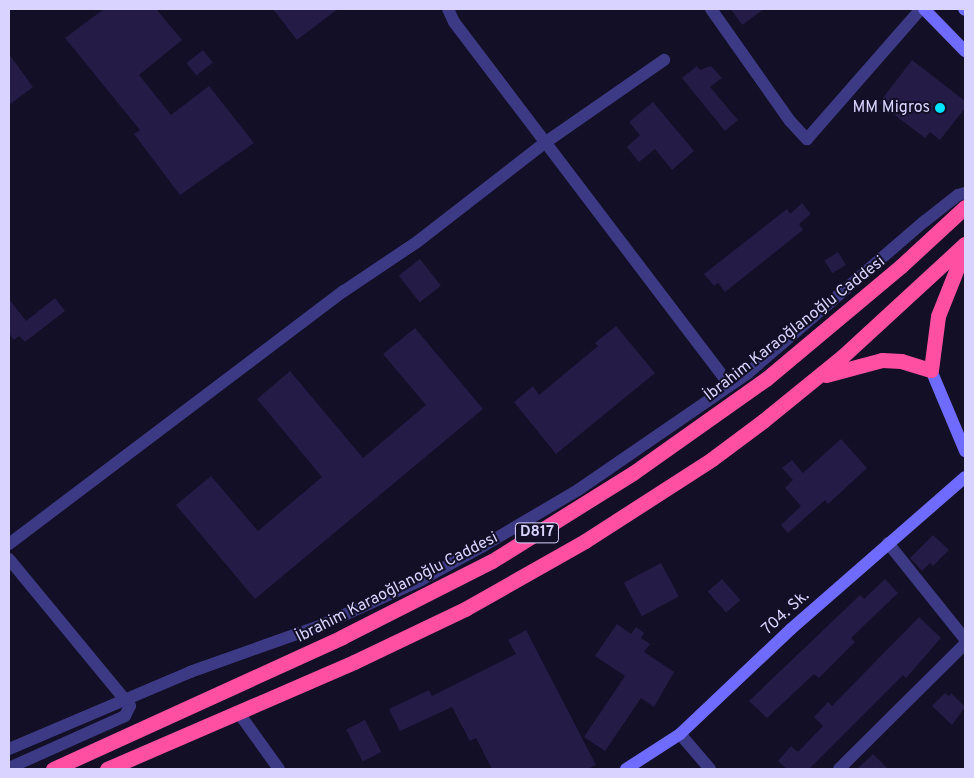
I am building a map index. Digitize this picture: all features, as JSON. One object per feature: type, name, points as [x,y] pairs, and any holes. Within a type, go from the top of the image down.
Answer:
[{"type":"highway","name":"İbrahim Karaoğlanoğlu Caddesi","points":[[53,769],[342,637],[492,561],[633,473],[766,378],[901,266],[965,207]]},
{"type":"highway","name":"D817","points":[[107,769],[136,763],[238,712],[466,609],[585,542],[712,459],[817,377],[965,244]]},
{"type":"highway","points":[[817,377],[882,360],[908,362],[931,370],[938,316],[965,248]]},
{"type":"street","points":[[448,9],[454,22],[730,386]]},
{"type":"street","points":[[711,9],[790,122],[807,139],[922,9],[965,51]]},
{"type":"street","points":[[9,544],[344,291],[417,242],[546,142],[664,60]]},
{"type":"street","points":[[9,749],[190,672],[322,626],[421,580],[578,490],[730,386],[802,328],[925,220],[958,194],[965,193]]},
{"type":"street","points":[[931,370],[965,451]]},
{"type":"street","name":"704. Sk.","points":[[626,769],[680,734],[888,543],[965,477]]},
{"type":"street","points":[[888,543],[965,640]]},
{"type":"street","points":[[9,559],[127,699],[130,711],[125,716],[9,768]]},
{"type":"street","points":[[838,769],[965,644]]},
{"type":"street","points":[[238,712],[279,769]]},
{"type":"street","points":[[680,734],[710,769]]},
{"type":"building","points":[[104,9],[156,9],[182,40],[139,75],[171,115],[209,86],[254,143],[180,195],[134,134],[140,130],[65,38]]},
{"type":"building","points":[[273,9],[338,9],[297,40]]},
{"type":"building","points":[[731,9],[764,9],[742,25]]},
{"type":"building","points":[[203,50],[213,63],[196,76],[186,63]]},
{"type":"building","points":[[9,54],[33,87],[9,105]]},
{"type":"building","points":[[912,60],[965,101],[965,108],[940,140],[930,132],[925,138],[879,103]]},
{"type":"building","points":[[697,66],[700,70],[711,66],[722,78],[710,87],[738,120],[725,131],[682,78]]},
{"type":"building","points":[[653,102],[694,151],[672,170],[655,149],[639,162],[627,147],[640,135],[629,122]]},
{"type":"building","points":[[802,203],[811,214],[799,224],[803,230],[725,292],[718,283],[714,286],[704,274],[787,209],[790,214]]},
{"type":"building","points":[[838,252],[846,265],[832,273],[824,260]]},
{"type":"building","points":[[420,259],[441,286],[420,302],[399,276]]},
{"type":"building","points":[[55,298],[65,311],[25,342],[19,336],[14,340],[9,333],[9,299],[26,321]]},
{"type":"building","points":[[616,326],[655,373],[556,454],[514,402],[533,386],[539,395],[598,346],[595,343]]},
{"type":"building","points":[[415,328],[483,409],[255,599],[176,505],[211,476],[258,531],[322,477],[257,399],[290,371],[363,458],[426,405],[383,354]]},
{"type":"building","points":[[841,439],[867,468],[828,504],[825,500],[788,533],[781,525],[801,506],[785,488],[793,480],[782,468],[792,460],[803,473]]},
{"type":"building","points":[[933,535],[949,550],[933,566],[930,563],[922,571],[910,558]]},
{"type":"building","points":[[661,563],[679,597],[642,616],[624,583]]},
{"type":"building","points":[[722,579],[740,600],[726,613],[708,591]]},
{"type":"building","points":[[885,579],[898,593],[851,638],[855,642],[819,678],[814,674],[767,718],[749,701],[860,595],[864,599]]},
{"type":"building","points":[[919,617],[941,638],[906,678],[903,675],[809,769],[787,769],[778,761],[791,746],[798,752],[823,726],[814,717],[828,702],[832,706]]},
{"type":"building","points":[[617,624],[631,634],[636,627],[644,633],[641,638],[650,644],[644,652],[674,672],[654,707],[641,698],[605,751],[584,737],[625,676],[595,656]]},
{"type":"building","points":[[526,630],[596,765],[588,769],[492,769],[476,738],[470,741],[452,707],[400,731],[389,709],[429,690],[432,696],[516,654],[508,640]]},
{"type":"building","points":[[945,693],[949,696],[951,693],[965,707],[952,725],[932,706]]},
{"type":"building","points":[[365,720],[381,752],[363,762],[346,730]]},
{"type":"building","points":[[873,754],[888,769],[857,769]]},
{"type":"place","name":"MM Migros","points":[[940,108]]}]
